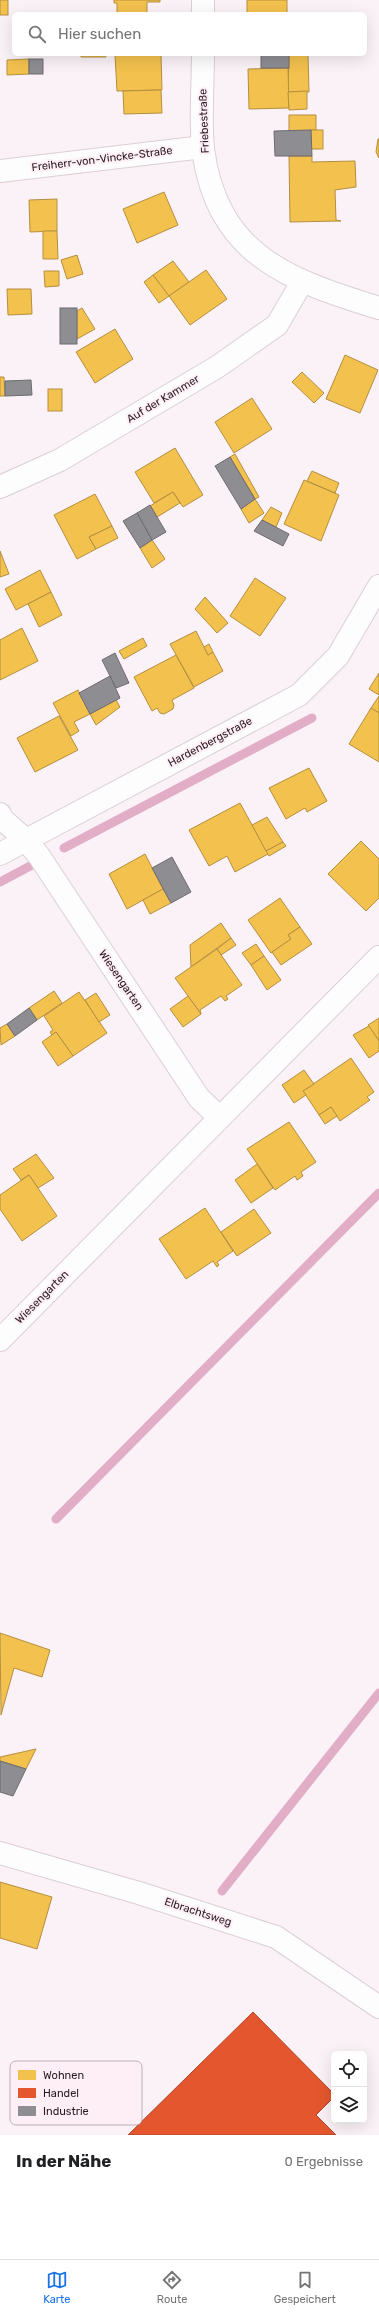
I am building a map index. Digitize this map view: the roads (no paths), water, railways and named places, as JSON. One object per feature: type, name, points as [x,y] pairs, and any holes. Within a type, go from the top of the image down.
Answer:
[{"type":"street","points":[[203,0],[203,12]]},
{"type":"street","name":"Friebestraße","points":[[203,56],[203,147],[210,186],[225,218],[247,246],[272,266],[302,282],[379,308]]},
{"type":"street","name":"Freiherr-von-Vincke-Straße","points":[[0,172],[203,147]]},
{"type":"street","name":"Auf der Kammer","points":[[0,487],[60,460],[217,367],[277,325],[302,282]]},
{"type":"street","name":"Hardenbergstraße","points":[[0,854],[299,695],[338,656],[379,586]]},
{"type":"street","name":"Wiesengarten","points":[[0,814],[2,819],[26,840],[199,1098],[219,1117]]},
{"type":"street","name":"Wiesengarten","points":[[0,1340],[379,957]]},
{"type":"street","name":"Elbrachtsweg","points":[[0,1853],[139,1892],[276,1937],[379,2007]]},
{"type":"waterway","points":[[64,848],[312,718]]},
{"type":"waterway","points":[[0,882],[32,865]]},
{"type":"waterway","points":[[56,1519],[379,1193]]},
{"type":"waterway","points":[[222,1891],[379,1693]]}]
